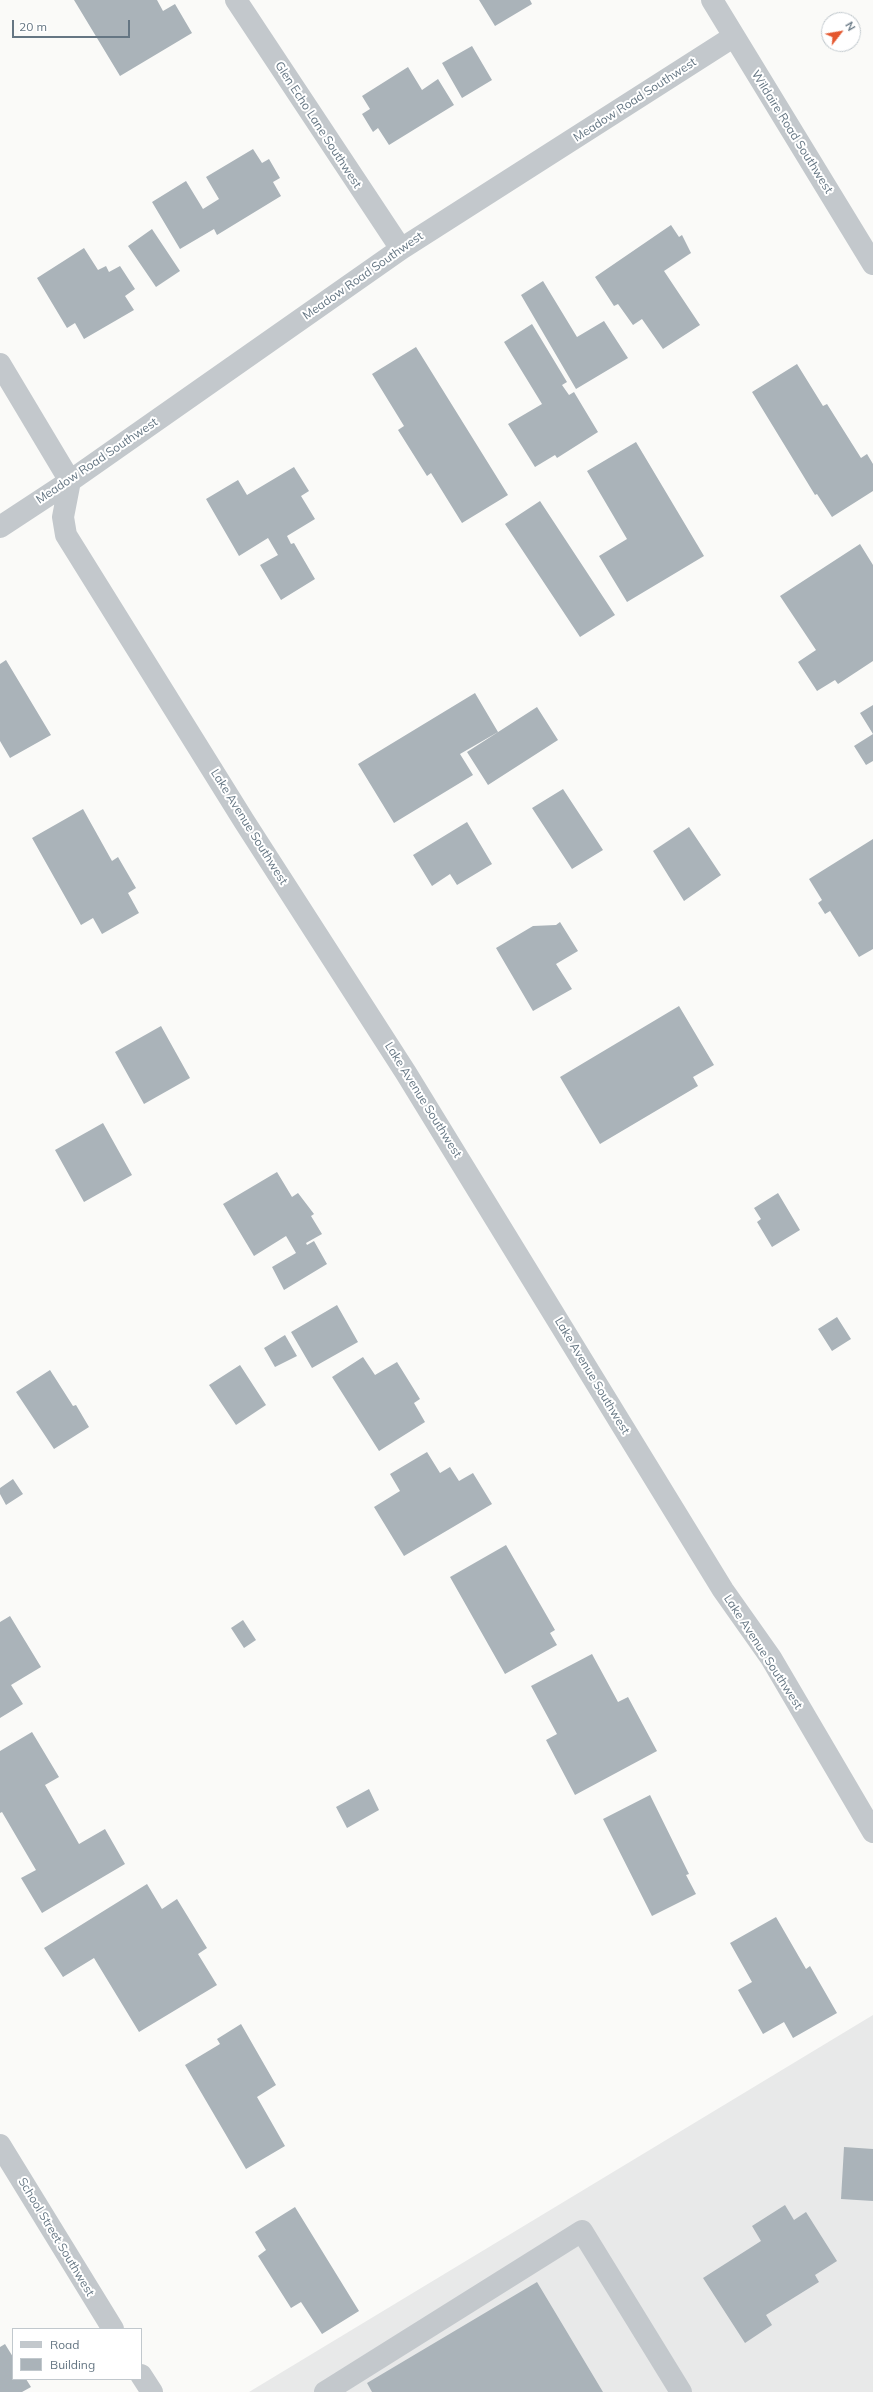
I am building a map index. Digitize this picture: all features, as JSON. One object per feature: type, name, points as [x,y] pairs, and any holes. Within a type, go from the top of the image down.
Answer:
[{"type":"street","name":"Glen Echo Lane Southwest","points":[[236,0],[401,249]]},
{"type":"street","name":"Wildaire Road Southwest","points":[[712,0],[733,37],[873,264]]},
{"type":"street","name":"Meadow Road Southwest","points":[[0,526],[70,481],[401,249],[733,37]]},
{"type":"street","points":[[0,364],[70,481]]},
{"type":"street","name":"Lake Avenue Southwest","points":[[70,481],[63,517],[66,535],[244,821],[406,1072],[723,1590],[770,1658],[873,1832]]},
{"type":"street","name":"School Street Southwest","points":[[0,2145],[112,2328]]},
{"type":"street","points":[[325,2392],[582,2231],[681,2392]]},
{"type":"street","points":[[142,2377],[152,2392]]},
{"type":"shaded area","points":[[873,2015],[873,2392],[249,2392]]},
{"type":"building","points":[[74,0],[157,0],[163,11],[175,4],[192,33],[120,76]]},
{"type":"building","points":[[479,0],[530,0],[532,4],[495,26]]},
{"type":"building","points":[[472,46],[492,80],[462,98],[442,63]]},
{"type":"building","points":[[408,67],[422,90],[438,79],[454,105],[389,145],[378,128],[373,132],[362,114],[370,109],[362,96]]},
{"type":"building","points":[[253,149],[262,163],[269,159],[280,178],[273,182],[281,196],[217,235],[214,229],[180,249],[152,202],[186,181],[203,209],[219,199],[206,177]]},
{"type":"building","points":[[671,225],[679,237],[682,235],[691,253],[664,271],[700,325],[663,349],[642,319],[633,325],[618,304],[614,306],[595,277]]},
{"type":"building","points":[[152,229],[180,271],[156,287],[128,246]]},
{"type":"building","points":[[84,248],[98,270],[106,266],[109,272],[120,266],[135,289],[125,296],[134,310],[84,339],[75,323],[67,328],[37,278]]},
{"type":"building","points":[[543,281],[577,337],[604,321],[628,358],[576,389],[521,295]]},
{"type":"building","points":[[532,324],[567,382],[562,385],[569,395],[574,392],[598,432],[557,458],[555,455],[535,467],[508,424],[542,404],[504,342]]},
{"type":"building","points":[[416,347],[508,495],[462,523],[431,473],[427,476],[398,430],[404,426],[372,374]]},
{"type":"building","points":[[797,364],[823,406],[827,404],[861,458],[867,454],[873,464],[873,491],[832,517],[817,494],[815,495],[752,392]]},
{"type":"building","points":[[636,442],[704,556],[627,602],[599,556],[627,539],[587,471]]},
{"type":"building","points":[[294,467],[309,491],[301,496],[315,519],[287,536],[291,544],[294,543],[315,579],[281,600],[260,565],[278,555],[268,538],[239,556],[206,499],[238,480],[247,495]]},
{"type":"building","points":[[540,501],[615,615],[580,637],[505,524]]},
{"type":"building","points":[[860,544],[873,565],[873,661],[838,684],[835,680],[817,691],[798,662],[816,650],[780,596]]},
{"type":"building","points":[[6,660],[51,735],[10,758],[0,741],[0,664]]},
{"type":"building","points":[[475,693],[498,732],[460,754],[473,775],[394,823],[358,764]]},
{"type":"building","points":[[873,705],[873,734],[860,713]]},
{"type":"building","points":[[537,707],[558,740],[488,785],[467,752]]},
{"type":"building","points":[[873,734],[873,761],[866,765],[854,746]]},
{"type":"building","points":[[563,789],[603,850],[572,869],[532,808]]},
{"type":"building","points":[[83,809],[112,861],[118,857],[136,888],[128,893],[139,913],[102,934],[93,918],[81,925],[32,838]]},
{"type":"building","points":[[467,822],[492,864],[457,885],[450,874],[432,886],[413,855]]},
{"type":"building","points":[[689,827],[721,875],[684,901],[653,851]]},
{"type":"building","points":[[873,839],[873,949],[859,957],[830,911],[825,914],[818,903],[822,900],[809,879]]},
{"type":"building","points":[[560,922],[578,951],[556,964],[572,989],[533,1011],[496,948],[533,926],[556,925]]},
{"type":"building","points":[[679,1006],[714,1065],[693,1077],[698,1086],[600,1144],[560,1077]]},
{"type":"building","points":[[161,1026],[190,1078],[144,1104],[115,1052]]},
{"type":"building","points":[[103,1123],[132,1175],[84,1202],[55,1150]]},
{"type":"building","points":[[277,1172],[292,1197],[298,1193],[314,1214],[311,1216],[322,1234],[306,1243],[307,1245],[314,1241],[327,1264],[284,1290],[272,1267],[296,1253],[286,1236],[254,1256],[223,1204]]},
{"type":"building","points":[[778,1193],[800,1230],[772,1247],[757,1222],[761,1219],[754,1208]]},
{"type":"building","points":[[337,1305],[358,1342],[312,1368],[291,1332]]},
{"type":"building","points":[[837,1317],[851,1339],[832,1351],[818,1329]]},
{"type":"building","points":[[285,1335],[297,1356],[275,1367],[264,1348]]},
{"type":"building","points":[[363,1357],[375,1375],[397,1362],[420,1399],[414,1403],[425,1422],[379,1451],[332,1377]]},
{"type":"building","points":[[240,1365],[266,1405],[236,1425],[209,1385]]},
{"type":"building","points":[[50,1370],[73,1406],[76,1405],[89,1427],[54,1449],[16,1392]]},
{"type":"building","points":[[427,1452],[440,1473],[450,1467],[459,1481],[473,1473],[492,1504],[404,1556],[374,1507],[400,1491],[390,1474]]},
{"type":"building","points":[[13,1479],[23,1494],[6,1505],[0,1494],[0,1488]]},
{"type":"building","points":[[506,1545],[555,1630],[550,1633],[557,1645],[505,1674],[450,1577]]},
{"type":"building","points":[[10,1616],[41,1667],[11,1685],[23,1704],[0,1718],[0,1622]]},
{"type":"building","points":[[243,1620],[256,1640],[244,1648],[231,1628]]},
{"type":"building","points":[[592,1654],[618,1702],[628,1697],[657,1751],[575,1795],[546,1740],[557,1734],[531,1686]]},
{"type":"building","points":[[32,1732],[59,1777],[45,1785],[79,1844],[105,1829],[125,1864],[42,1913],[21,1878],[36,1870],[2,1812],[0,1813],[0,1751]]},
{"type":"building","points":[[369,1789],[379,1810],[347,1828],[336,1807]]},
{"type":"building","points":[[650,1795],[689,1874],[686,1875],[696,1894],[652,1916],[603,1819]]},
{"type":"building","points":[[147,1884],[162,1909],[177,1899],[207,1948],[198,1954],[217,1985],[139,2032],[94,1958],[63,1977],[44,1948]]},
{"type":"building","points":[[776,1917],[806,1969],[810,1966],[837,2013],[793,2038],[784,2022],[763,2034],[738,1990],[752,1982],[730,1943]]},
{"type":"building","points":[[241,2024],[276,2085],[257,2097],[285,2146],[246,2169],[185,2065],[220,2044],[217,2039]]},
{"type":"building","points":[[844,2147],[873,2149],[873,2201],[841,2199]]},
{"type":"building","points":[[785,2205],[794,2220],[806,2212],[837,2261],[815,2275],[819,2282],[766,2315],[772,2325],[745,2343],[703,2278],[761,2241],[752,2226]]},
{"type":"building","points":[[295,2207],[359,2311],[322,2334],[301,2302],[291,2308],[258,2256],[266,2250],[255,2232]]},
{"type":"building","points":[[537,2282],[603,2392],[372,2392],[367,2383]]},
{"type":"building","points":[[5,2344],[12,2355],[12,2380],[27,2380],[31,2387],[22,2392],[0,2392],[0,2347]]}]
